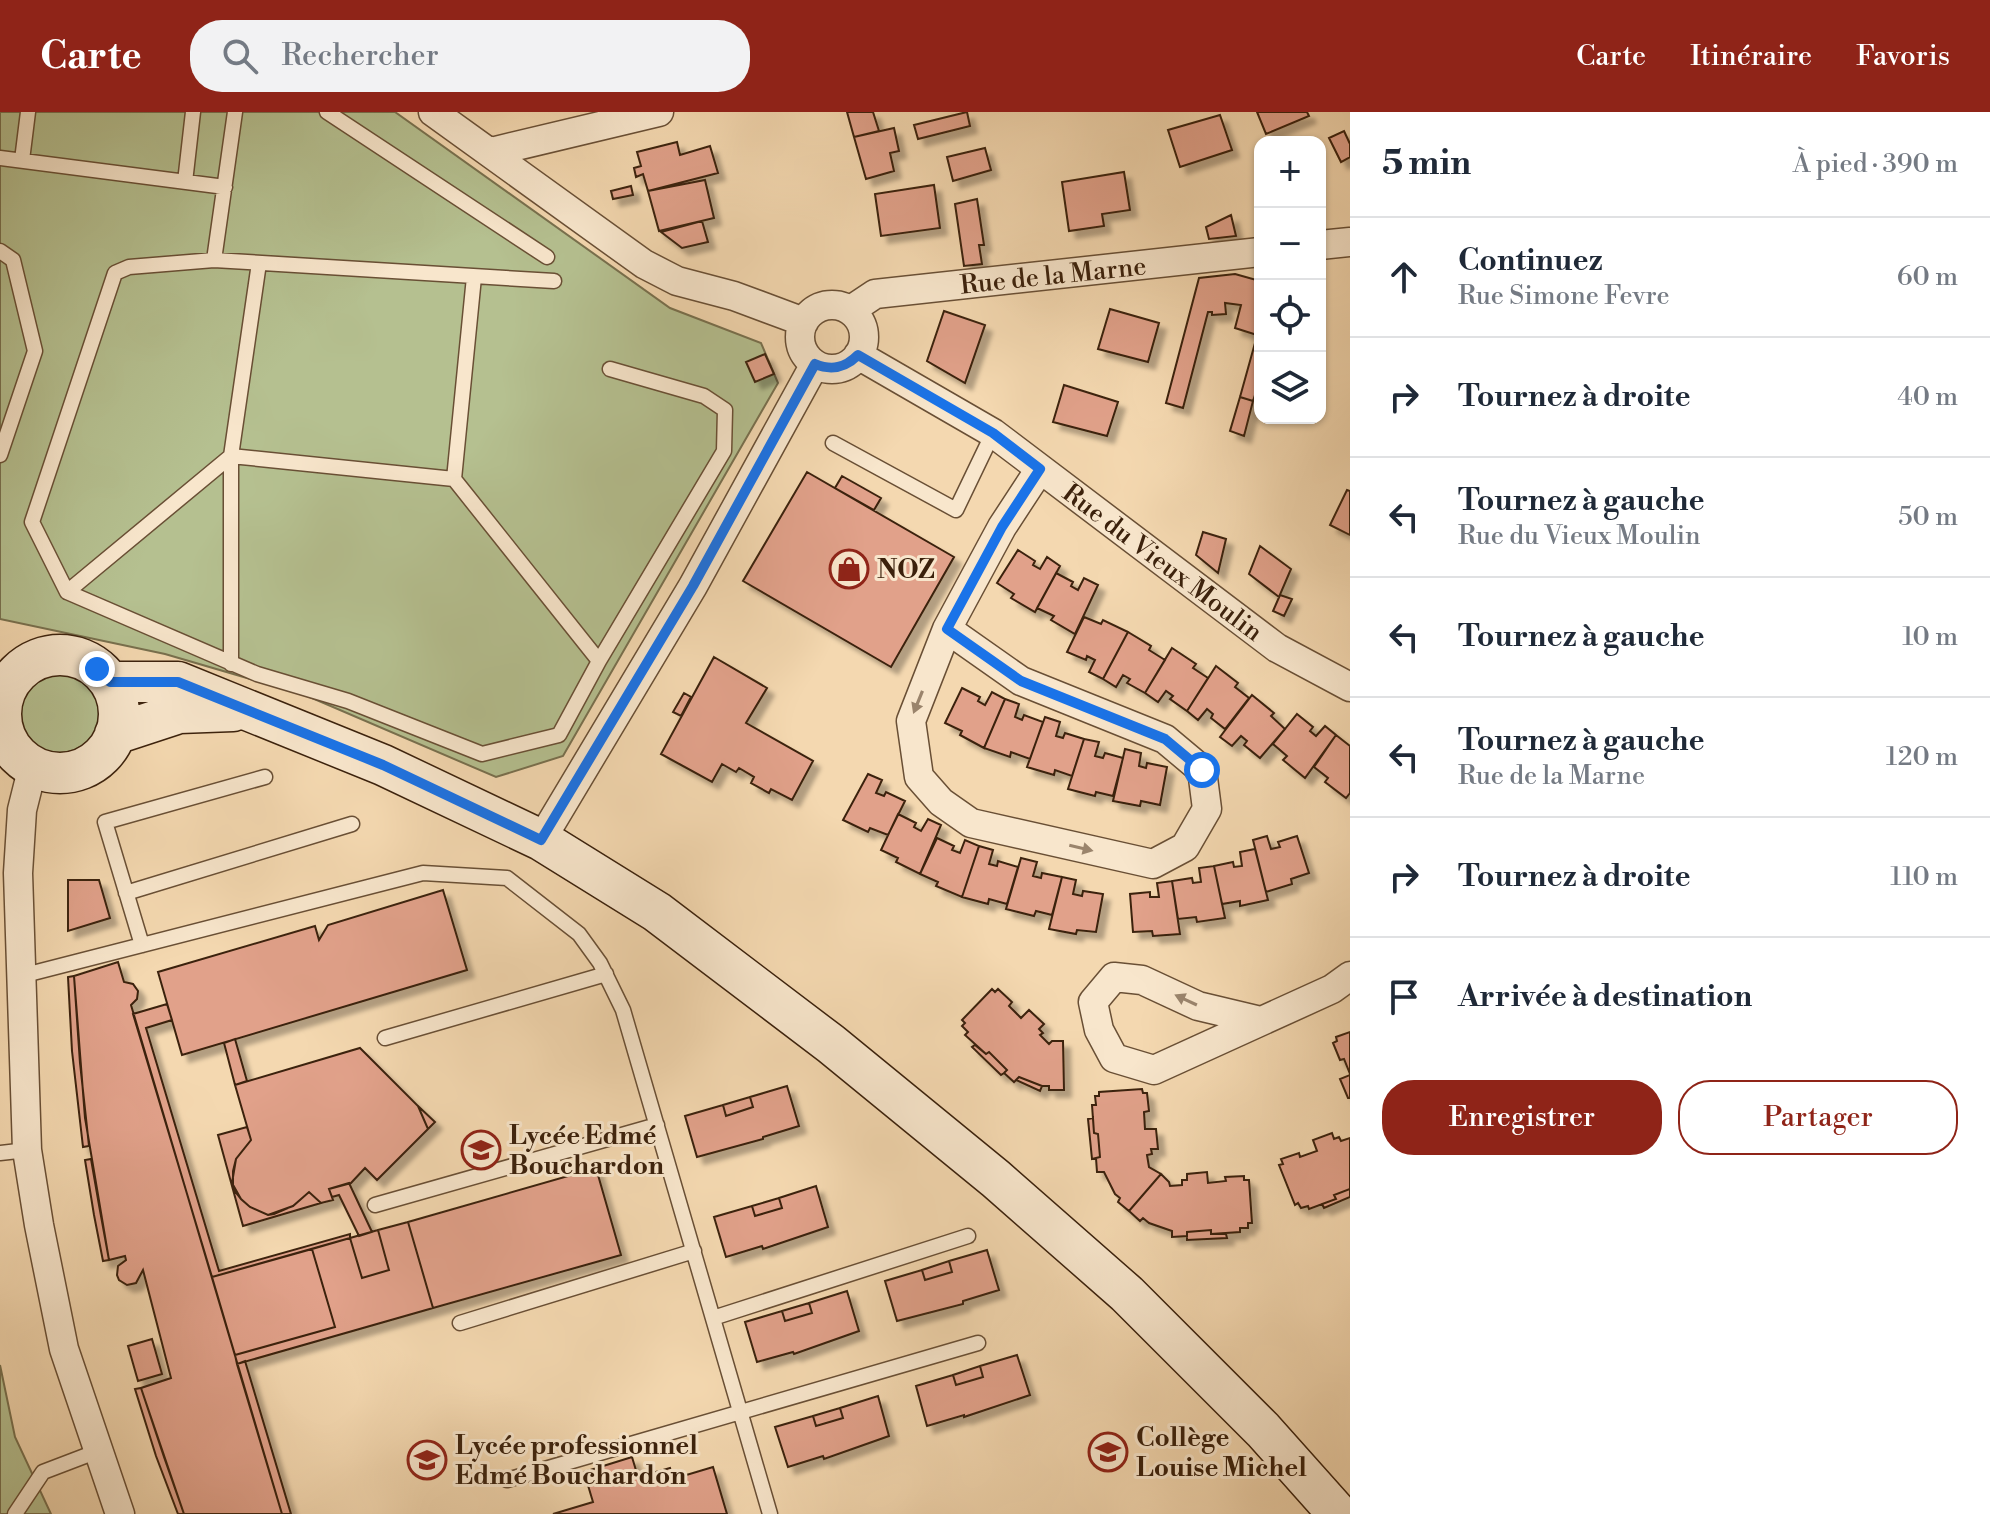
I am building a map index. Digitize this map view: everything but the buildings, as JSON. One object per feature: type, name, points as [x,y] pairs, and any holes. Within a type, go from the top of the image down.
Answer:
[{"type":"street","points":[[433,112],[644,264],[677,281],[734,296],[804,322]]},
{"type":"street","points":[[491,152],[659,112]]},
{"type":"street","points":[[1326,244],[1350,242]]},
{"type":"street","name":"Rue de la Marne","points":[[851,310],[875,294],[1254,253]]},
{"type":"street","points":[[825,306],[851,310],[858,318],[864,336],[858,355],[843,367],[815,364],[808,357],[801,340],[804,322],[809,315],[825,306]]},
{"type":"street","name":"Rue du Vieux Moulin","points":[[858,355],[993,433],[1277,648],[1350,687]]},
{"type":"street","points":[[541,840],[693,586],[815,364]]},
{"type":"street","points":[[947,629],[1021,681],[1165,739],[1202,770],[1207,809],[1185,847],[1153,864],[971,823],[941,802],[919,777],[911,721],[947,629],[1002,527],[1040,469]]},
{"type":"street","points":[[0,652],[45,657],[64,655],[81,659],[110,682],[119,708],[115,734],[96,761],[81,769],[49,772],[33,766],[18,755],[7,740],[1,722],[1,702],[7,687],[17,673],[45,657]]},
{"type":"street","points":[[110,682],[178,682],[383,765],[541,840],[657,912],[831,1044],[996,1179],[1127,1294],[1263,1430],[1338,1514]]},
{"type":"street","points":[[115,734],[179,713],[245,711]]},
{"type":"street","points":[[33,766],[22,810],[18,873],[21,976],[14,1151],[39,1225],[64,1349],[120,1514]]},
{"type":"street","points":[[1261,1021],[1198,1006],[1142,980],[1114,977],[1093,1002],[1099,1030],[1114,1058],[1154,1070],[1332,989],[1350,976]]},
{"type":"lane","points":[[22,160],[28,112]]},
{"type":"lane","points":[[185,182],[193,112]]},
{"type":"lane","points":[[214,260],[235,112]]},
{"type":"lane","points":[[327,112],[547,257]]},
{"type":"lane","points":[[0,158],[225,187]]},
{"type":"lane","points":[[0,251],[13,260],[35,351],[0,455]]},
{"type":"lane","points":[[554,281],[214,260],[129,267],[115,273],[32,522],[67,592],[231,664],[348,701],[482,754],[559,735],[599,661],[724,451],[725,410],[704,396],[610,369]]},
{"type":"lane","points":[[231,664],[231,456],[259,263]]},
{"type":"lane","points":[[474,277],[454,479],[599,661]]},
{"type":"lane","points":[[833,443],[956,510],[993,433]]},
{"type":"lane","points":[[67,592],[231,456],[454,479]]},
{"type":"lane","points":[[142,945],[105,822],[265,777]]},
{"type":"lane","points":[[126,893],[352,824]]},
{"type":"lane","points":[[21,976],[423,873],[507,878],[579,934],[606,974],[623,1010],[770,1514]]},
{"type":"lane","points":[[385,1038],[606,974]]},
{"type":"lane","points":[[375,1205],[657,1125]]},
{"type":"lane","points":[[713,1318],[968,1236]]},
{"type":"lane","points":[[460,1323],[694,1251]]},
{"type":"lane","points":[[507,1480],[978,1343]]},
{"type":"lane","points":[[15,1514],[43,1472],[98,1451]]},
{"type":"green space","points":[[0,112],[395,112],[670,308],[761,343],[778,383],[563,756],[496,777],[305,695],[165,654],[0,619]]},
{"type":"green space","points":[[59,671],[75,674],[88,683],[97,696],[100,712],[97,728],[88,741],[75,750],[59,753],[43,750],[30,741],[21,728],[18,712],[21,696],[30,683],[43,674]]},
{"type":"green space","points":[[0,1365],[15,1437],[51,1514],[0,1514]]},
{"type":"place","name":"NOZ","points":[[849,569]]},
{"type":"place","name":"Lycée Edmé Bouchardon","points":[[481,1150]]},
{"type":"place","name":"Collège Louise Michel","points":[[1108,1452]]},
{"type":"place","name":"Lycée professionnel Edmé Bouchardon","points":[[427,1460]]},
{"type":"route","points":[[97,669],[110,682],[178,682],[383,765],[541,840],[693,586],[815,364],[843,367],[858,355],[993,433],[1040,469],[1002,527],[947,629],[1021,681],[1165,739],[1202,770]]}]
